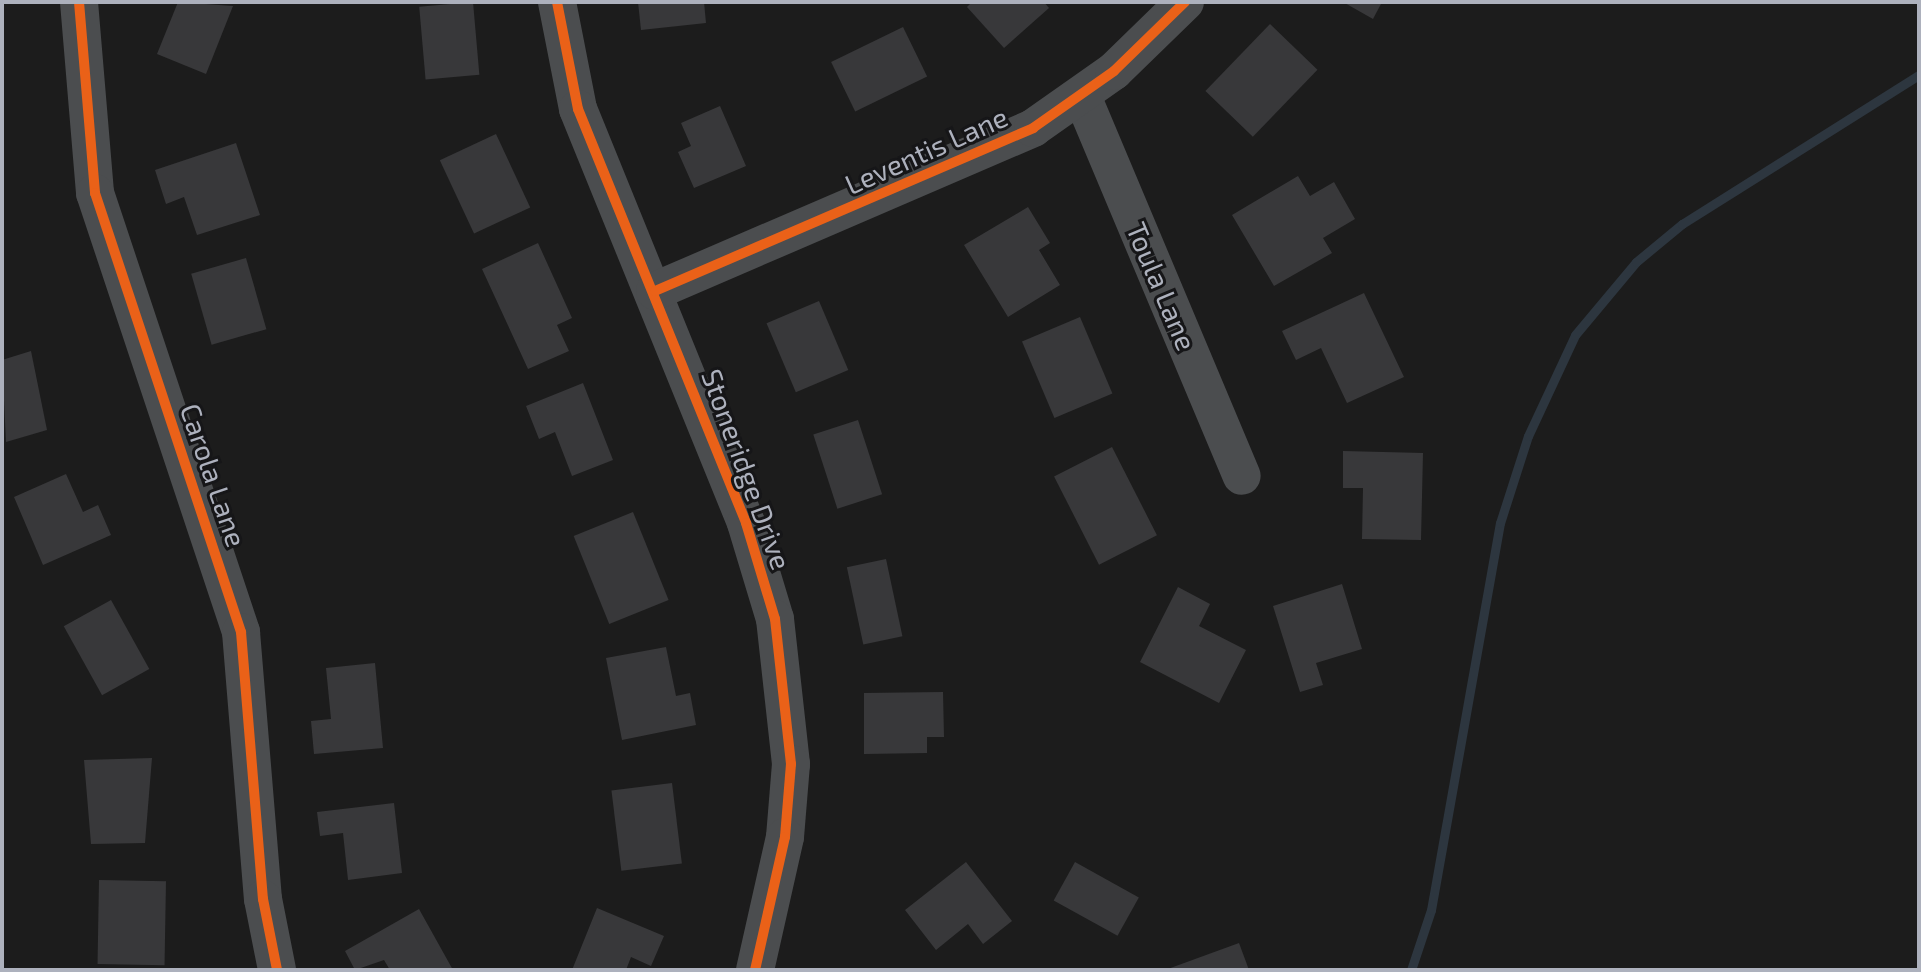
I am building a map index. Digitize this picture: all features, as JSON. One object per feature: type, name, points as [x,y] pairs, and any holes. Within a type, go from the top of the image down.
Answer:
[{"type":"street","name":"Carola Lane","points":[[79,2],[95,193],[241,632],[263,899],[277,970]]},
{"type":"street","name":"Stoneridge Drive","points":[[557,2],[578,109],[655,291],[746,523],[784,667],[791,764],[785,837],[755,970]]},
{"type":"street","name":"Leventis Lane","points":[[655,291],[947,171],[1082,96],[1185,2]]},
{"type":"street","name":"Toula Lane","points":[[1082,96],[1242,476]]},
{"type":"building","points":[[178,2],[233,6],[206,74],[157,54]]},
{"type":"building","points":[[473,2],[479,75],[426,79],[419,7]]},
{"type":"building","points":[[638,2],[704,2],[706,23],[641,30]]},
{"type":"building","points":[[972,2],[1044,2],[1049,8],[1004,48],[967,7]]},
{"type":"building","points":[[1343,2],[1382,2],[1373,19]]},
{"type":"building","points":[[1270,24],[1317,70],[1253,137],[1205,91]]},
{"type":"building","points":[[903,27],[927,76],[855,112],[831,62]]},
{"type":"building","points":[[720,106],[746,166],[694,188],[678,152],[691,146],[681,123]]},
{"type":"building","points":[[496,134],[530,207],[474,234],[440,160]]},
{"type":"building","points":[[236,143],[260,215],[197,235],[184,197],[166,204],[155,170]]},
{"type":"building","points":[[1298,176],[1310,196],[1334,182],[1355,219],[1323,238],[1332,253],[1274,286],[1232,215]]},
{"type":"building","points":[[1028,207],[1050,243],[1039,250],[1060,285],[1008,317],[964,245]]},
{"type":"building","points":[[538,243],[572,318],[557,325],[569,351],[528,369],[482,269]]},
{"type":"building","points":[[246,258],[266,329],[212,345],[191,274]]},
{"type":"building","points":[[1364,293],[1404,377],[1347,403],[1321,348],[1296,360],[1282,331]]},
{"type":"building","points":[[819,301],[848,370],[796,392],[767,323]]},
{"type":"building","points":[[1080,317],[1112,393],[1054,418],[1022,342]]},
{"type":"building","points":[[31,351],[47,430],[6,442],[2,360]]},
{"type":"building","points":[[583,383],[613,460],[572,476],[555,432],[539,439],[526,406]]},
{"type":"building","points":[[858,420],[882,494],[837,509],[813,435]]},
{"type":"building","points":[[1112,447],[1157,535],[1099,565],[1054,477]]},
{"type":"building","points":[[1343,451],[1423,453],[1421,540],[1362,539],[1363,488],[1343,488]]},
{"type":"building","points":[[66,474],[83,512],[98,505],[111,535],[43,565],[14,497]]},
{"type":"building","points":[[633,512],[669,600],[609,624],[574,536]]},
{"type":"building","points":[[886,559],[902,636],[863,645],[847,567]]},
{"type":"building","points":[[1342,584],[1362,649],[1316,663],[1323,685],[1300,692],[1273,606]]},
{"type":"building","points":[[1178,587],[1210,604],[1199,626],[1246,650],[1219,703],[1140,662]]},
{"type":"building","points":[[111,600],[149,669],[102,695],[64,626]]},
{"type":"building","points":[[666,647],[676,696],[690,693],[696,725],[622,740],[606,658]]},
{"type":"building","points":[[375,663],[383,748],[314,754],[311,721],[331,719],[326,668]]},
{"type":"building","points":[[943,692],[944,737],[927,737],[927,753],[864,754],[864,693]]},
{"type":"building","points":[[152,758],[145,843],[91,844],[84,760]]},
{"type":"building","points":[[672,783],[682,863],[621,871],[611,790]]},
{"type":"building","points":[[394,803],[402,873],[348,880],[343,833],[320,836],[317,812]]},
{"type":"building","points":[[966,862],[1012,921],[983,944],[968,924],[936,950],[905,910]]},
{"type":"building","points":[[1075,862],[1139,897],[1118,936],[1054,900]]},
{"type":"building","points":[[99,880],[166,881],[165,965],[98,964]]},
{"type":"building","points":[[597,908],[664,936],[651,966],[631,957],[626,970],[572,970]]},
{"type":"building","points":[[419,909],[453,970],[390,970],[384,960],[355,970],[345,951]]},
{"type":"building","points":[[1239,943],[1249,970],[1165,970]]},
{"type":"waterway","points":[[1411,970],[1431,910],[1500,523],[1528,436],[1575,335],[1636,262],[1682,224],[1919,75]]},
{"type":"cycle path","points":[[79,2],[95,193],[241,632],[263,899],[277,970]]},
{"type":"cycle path","points":[[557,2],[578,109],[746,523],[775,619],[791,764],[785,837],[755,970]]},
{"type":"cycle path","points":[[655,291],[1033,128],[1114,71],[1185,2]]}]
